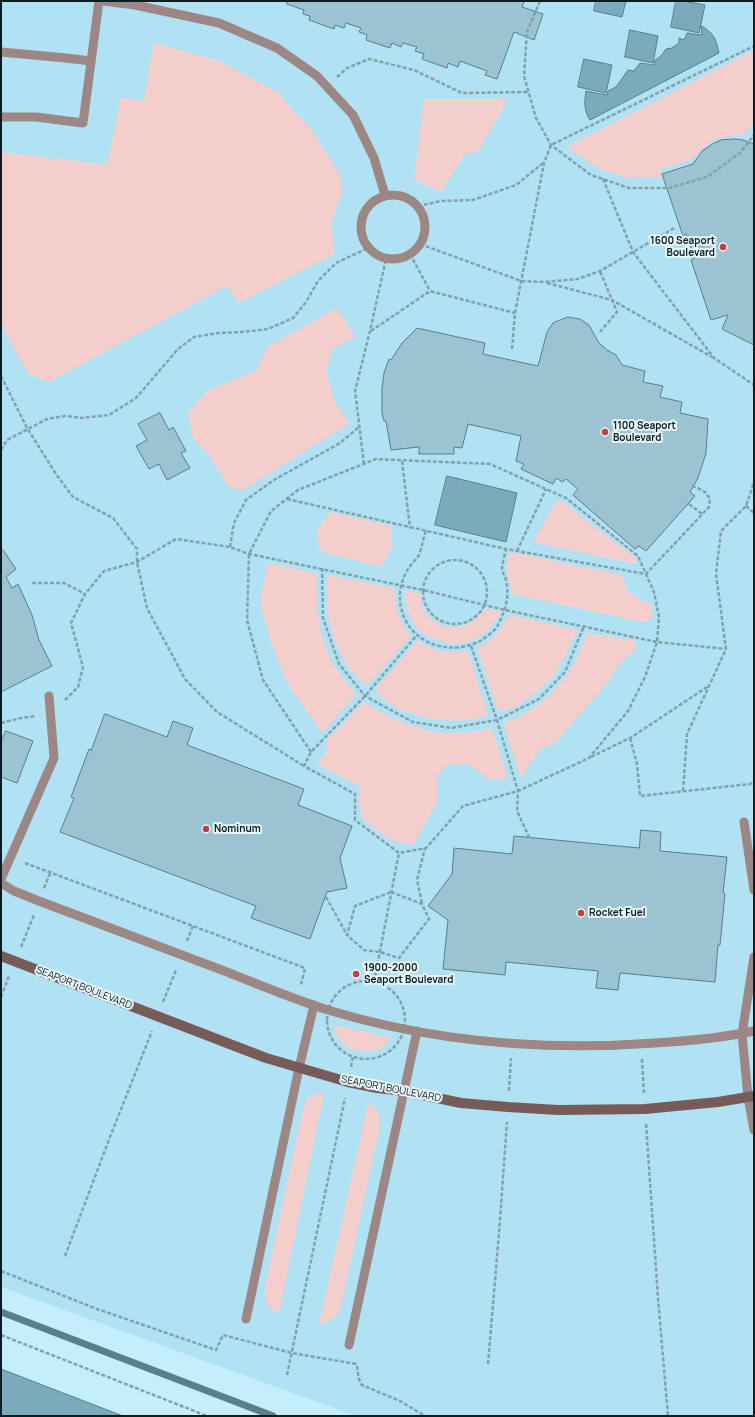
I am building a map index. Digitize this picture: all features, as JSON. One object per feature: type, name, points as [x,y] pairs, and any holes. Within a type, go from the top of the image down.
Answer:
[{"type":"main road","name":"SEAPORT BOULEVARD","points":[[1,956],[266,1058],[348,1082],[377,1088],[404,1091],[461,1103],[558,1110],[645,1109],[718,1102],[751,1097]]},
{"type":"lane","points":[[1,117],[36,117],[83,123],[99,1]]},
{"type":"lane","points":[[103,1],[135,5],[219,23],[277,48],[318,76],[353,115],[374,158],[385,195]]},
{"type":"lane","points":[[1,52],[66,58],[91,62]]},
{"type":"lane","points":[[385,195],[395,195],[406,197],[418,206],[425,221],[425,231],[416,250],[407,256],[397,259],[386,259],[376,255],[368,248],[362,238],[360,228],[362,217],[367,207],[375,200],[385,195]]},
{"type":"lane","points":[[1,879],[54,758],[49,696]]},
{"type":"lane","points":[[744,822],[754,890]]},
{"type":"lane","points":[[1,883],[14,891],[39,901],[314,1005],[369,1021],[417,1031],[470,1039],[512,1043],[595,1046],[695,1040],[754,1031]]},
{"type":"lane","points":[[754,957],[742,1034],[754,1130]]},
{"type":"lane","points":[[246,1319],[299,1068],[314,1005]]},
{"type":"lane","points":[[349,1344],[417,1031]]},
{"type":"path","points":[[540,1],[527,32],[524,76],[536,118],[551,145],[591,175],[629,188],[669,188],[707,177],[740,154],[754,135]]},
{"type":"path","points":[[512,349],[515,313],[521,281],[544,163],[551,145],[754,46]]},
{"type":"path","points":[[328,87],[347,68],[369,59],[414,70],[462,93],[529,92]]},
{"type":"path","points":[[418,206],[480,198],[516,185],[544,163]]},
{"type":"path","points":[[603,179],[633,252],[714,358]]},
{"type":"path","points":[[420,244],[521,281],[544,282],[578,279],[600,271],[676,227]]},
{"type":"path","points":[[1,450],[7,440],[27,428],[47,419],[65,416],[81,418],[109,415],[136,398],[178,349],[194,337],[218,333],[268,329],[292,318],[306,302],[318,281],[336,263],[368,248]]},
{"type":"path","points":[[410,254],[430,291],[515,313]]},
{"type":"path","points":[[364,464],[354,391],[370,331],[386,259]]},
{"type":"path","points":[[600,271],[617,312],[600,332]]},
{"type":"path","points":[[544,282],[612,300],[714,358],[754,385]]},
{"type":"path","points":[[370,331],[430,291]]},
{"type":"path","points":[[1,376],[27,428],[56,474],[73,497],[113,518],[137,549],[137,562],[147,608],[185,679],[217,712],[304,766],[354,794],[354,820],[399,853],[426,848]]},
{"type":"path","points":[[230,547],[234,523],[246,500],[274,480],[340,443],[359,427]]},
{"type":"path","points":[[310,752],[263,680],[247,620],[249,554],[270,511],[298,490],[376,459],[490,464],[566,498],[638,556],[654,592],[659,617],[657,642],[645,677],[628,711],[589,758]]},
{"type":"path","points":[[402,460],[410,528]]},
{"type":"path","points":[[683,791],[687,734],[726,649],[716,574],[721,531],[746,506],[754,482]]},
{"type":"path","points":[[646,574],[709,507],[710,499],[705,492],[694,486]]},
{"type":"path","points":[[517,551],[546,489]]},
{"type":"path","points":[[286,499],[506,549],[646,574]]},
{"type":"path","points":[[689,504],[702,514]]},
{"type":"path","points":[[746,506],[754,513]]},
{"type":"path","points":[[426,531],[418,555],[407,570],[401,585],[401,606],[406,624],[417,635],[436,646],[453,648],[471,646],[486,637],[496,627],[505,610],[508,596],[506,581],[502,569],[506,549]]},
{"type":"path","points":[[1,723],[21,718],[51,715],[78,687],[83,667],[71,623],[85,594],[104,571],[137,562],[176,539],[230,547],[249,554],[401,585],[505,610],[657,642],[726,649]]},
{"type":"path","points":[[451,560],[463,561],[473,566],[481,573],[486,583],[487,594],[485,604],[479,613],[471,620],[452,624],[443,622],[434,616],[428,609],[424,600],[423,590],[426,579],[432,570],[441,564],[451,560]]},
{"type":"path","points":[[322,568],[323,618],[339,664],[365,696],[413,722],[451,728],[497,720],[539,699],[565,672],[584,626]]},
{"type":"path","points":[[32,583],[64,583],[85,594]]},
{"type":"path","points":[[304,766],[310,752],[365,696],[417,635]]},
{"type":"path","points":[[471,646],[497,720],[518,791],[517,811],[530,839]]},
{"type":"path","points":[[326,897],[347,935],[364,950],[380,952],[399,958],[429,919],[422,904],[417,880],[426,848],[464,806],[518,791],[630,738],[711,684]]},
{"type":"path","points":[[630,738],[637,764],[640,796],[750,784],[754,782]]},
{"type":"path","points":[[374,982],[399,853]]},
{"type":"path","points":[[13,854],[26,864],[51,871],[305,968],[300,987],[307,989]]},
{"type":"path","points":[[1,997],[51,871]]},
{"type":"path","points":[[347,935],[355,906],[391,892],[422,904]]},
{"type":"path","points":[[65,1256],[110,1136],[193,926]]},
{"type":"path","points":[[488,1364],[499,1233],[512,1043]]},
{"type":"path","points":[[641,1044],[658,1306],[668,1416]]},
{"type":"path","points":[[287,1375],[353,1056]]},
{"type":"path","points":[[1,1271],[97,1308],[216,1350],[223,1335],[292,1353],[356,1364],[362,1385],[400,1401],[424,1416]]},
{"type":"path","points":[[1,1335],[207,1416]]},
{"type":"shaded area","points":[[1,1],[754,1],[754,1416],[356,1416],[1,1287]]},
{"type":"shaded area","points":[[596,1],[626,1],[622,17],[594,11]]},
{"type":"shaded area","points":[[676,1],[705,5],[699,33],[671,27]]},
{"type":"shaded area","points":[[702,26],[710,32],[714,38],[719,53],[590,120],[585,106],[586,91],[607,95],[608,91],[616,87],[628,70],[634,71],[640,63],[654,65],[655,60],[661,56],[666,49],[672,48],[679,43],[679,38],[684,40],[687,33],[701,35]]},
{"type":"shaded area","points":[[630,30],[658,36],[653,63],[625,57]]},
{"type":"shaded area","points":[[154,43],[219,61],[277,92],[313,132],[340,175],[342,193],[331,224],[335,254],[238,303],[227,286],[49,382],[28,374],[1,324],[1,152],[107,165],[121,98],[144,101]]},
{"type":"shaded area","points":[[754,50],[754,123],[743,135],[730,136],[711,141],[691,160],[660,169],[664,177],[628,178],[597,168],[567,147]]},
{"type":"shaded area","points":[[584,59],[612,65],[606,93],[578,87]]},
{"type":"shaded area","points":[[424,99],[508,99],[479,151],[465,154],[441,192],[414,180]]},
{"type":"shaded area","points":[[337,308],[355,337],[332,349],[326,370],[334,401],[349,424],[243,490],[229,488],[211,458],[193,438],[188,413],[207,391],[256,371],[267,347]]},
{"type":"shaded area","points":[[447,476],[517,493],[506,542],[435,525]]},
{"type":"shaded area","points":[[558,499],[636,558],[636,564],[532,542]]},
{"type":"shaded area","points":[[330,512],[391,526],[392,547],[381,567],[319,551],[317,529]]},
{"type":"shaded area","points":[[510,552],[622,575],[627,590],[641,601],[651,603],[653,618],[642,622],[512,594],[506,570]]},
{"type":"shaded area","points":[[268,563],[317,574],[318,615],[325,646],[334,666],[356,694],[322,733],[288,684],[271,643],[260,601]]},
{"type":"shaded area","points":[[327,575],[394,588],[398,614],[411,636],[367,686],[351,671],[339,652],[327,610]]},
{"type":"shaded area","points":[[404,590],[421,594],[424,611],[437,623],[444,626],[464,626],[481,614],[485,608],[501,612],[490,628],[483,634],[468,642],[460,644],[451,643],[429,637],[419,630],[408,612]]},
{"type":"shaded area","points":[[509,615],[578,630],[555,674],[537,692],[514,708],[498,711],[477,648],[496,634]]},
{"type":"shaded area","points":[[587,633],[635,641],[636,650],[622,661],[601,691],[576,718],[557,742],[540,749],[521,778],[503,723],[533,708],[551,694],[566,677],[579,655]]},
{"type":"shaded area","points":[[418,640],[430,648],[442,652],[468,651],[488,715],[465,720],[438,720],[401,710],[388,703],[382,697],[375,689]]},
{"type":"shaded area","points":[[364,702],[394,719],[425,730],[457,733],[474,732],[492,728],[508,779],[487,779],[481,773],[466,764],[447,765],[437,775],[438,800],[413,845],[391,840],[363,819],[359,804],[360,787],[317,764],[327,751],[326,741]]},
{"type":"shaded area","points":[[333,1025],[391,1038],[381,1049],[365,1051],[355,1050],[345,1046],[341,1042]]},
{"type":"shaded area","points":[[324,1093],[279,1313],[270,1308],[266,1302],[265,1286],[303,1110],[307,1098]]},
{"type":"shaded area","points":[[368,1104],[376,1108],[379,1118],[379,1131],[340,1310],[333,1319],[319,1324]]},
{"type":"shaded area","points":[[1,1369],[123,1416],[1,1416]]},
{"type":"building","points":[[288,1],[524,1],[522,7],[543,14],[534,40],[514,32],[497,79],[485,75],[487,71],[460,61],[458,67],[448,63],[447,68],[422,59],[424,54],[415,51],[417,47],[403,43],[401,47],[392,43],[390,48],[366,40],[367,35],[359,32],[361,28],[346,23],[344,28],[335,25],[334,29],[309,20],[310,16],[303,14],[304,10],[287,4]]},
{"type":"building","name":"1600 Seaport Boulevard","points":[[735,139],[754,144],[754,345],[722,329],[728,315],[711,320],[691,260],[695,258],[686,234],[683,236],[662,174],[693,164],[702,151],[714,143],[721,140]]},
{"type":"building","name":"1100 Seaport Boulevard","points":[[568,317],[580,319],[589,325],[599,343],[616,355],[622,365],[645,371],[643,382],[663,386],[660,397],[682,402],[680,413],[708,419],[706,453],[698,478],[690,492],[695,496],[646,551],[639,546],[635,549],[573,495],[578,489],[566,479],[563,482],[556,478],[553,484],[521,469],[524,464],[516,461],[521,436],[468,424],[462,448],[454,447],[454,454],[419,454],[419,447],[391,450],[386,421],[384,421],[382,413],[382,388],[384,373],[389,359],[391,360],[402,343],[417,328],[485,343],[483,354],[538,366],[547,332],[553,323]]},
{"type":"building","points":[[160,413],[169,430],[173,427],[186,451],[181,453],[190,468],[167,480],[159,464],[149,469],[136,446],[147,440],[138,424]]},
{"type":"building","points":[[3,550],[16,569],[6,577],[12,588],[18,584],[32,615],[39,640],[52,666],[1,692],[1,551]]},
{"type":"building","name":"Nominum","points":[[105,714],[167,737],[173,721],[193,728],[187,745],[304,789],[298,805],[352,826],[340,858],[347,888],[327,892],[310,939],[251,918],[256,906],[60,832],[74,798],[71,797],[89,749],[91,750]]},
{"type":"building","points":[[6,731],[33,741],[17,783],[1,777],[1,743]]},
{"type":"building","name":"Rocket Fuel","points":[[641,830],[661,832],[660,851],[727,857],[723,893],[725,894],[715,982],[620,973],[618,990],[596,988],[598,971],[506,962],[505,975],[443,969],[448,920],[428,906],[452,874],[454,848],[512,854],[514,836],[639,848]]},
{"type":"waterway","points":[[1,1312],[273,1416]]},
{"type":"place","name":"1600 Seaport Boulevard","points":[[723,247]]},
{"type":"place","name":"1100 Seaport Boulevard","points":[[605,432]]},
{"type":"place","name":"Nominum","points":[[206,829]]},
{"type":"place","name":"Rocket Fuel","points":[[581,913]]},
{"type":"place","name":"1900-2000 Seaport Boulevard","points":[[356,974]]}]
